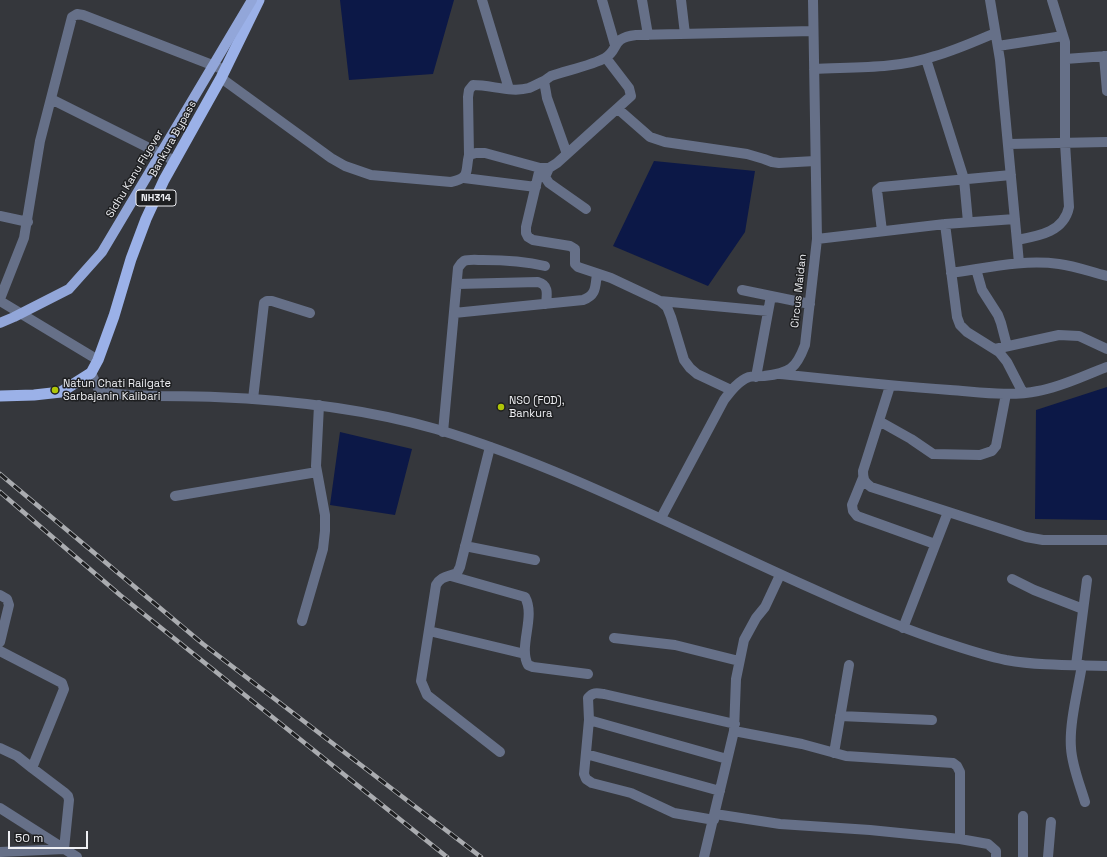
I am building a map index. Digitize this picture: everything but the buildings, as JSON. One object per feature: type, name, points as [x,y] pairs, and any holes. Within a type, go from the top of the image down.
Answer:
[{"type":"highway","name":"Bankura Bypass","points":[[0,396],[34,395],[60,392],[90,373],[98,360],[146,219],[164,180],[223,74],[259,0]]},
{"type":"main road","name":"Sidhu Kanu Flyover","points":[[0,323],[69,289],[102,252],[252,0]]},
{"type":"street","points":[[482,0],[509,89]]},
{"type":"street","points":[[602,0],[615,45]]},
{"type":"street","points":[[642,0],[648,35]]},
{"type":"street","points":[[681,0],[685,34]]},
{"type":"street","name":"Circus Maidan","points":[[661,518],[724,400],[731,390],[749,377],[780,374],[790,369],[800,358],[806,345],[817,238],[813,0]]},
{"type":"street","points":[[990,0],[998,46],[1020,263]]},
{"type":"street","points":[[1017,240],[1042,235],[1060,225],[1067,216],[1069,207],[1065,143],[1065,42],[1052,0]]},
{"type":"street","points":[[98,360],[0,300],[24,238],[28,222],[40,140],[52,99],[70,23],[72,17],[77,14],[83,15],[223,74],[331,158],[345,166],[371,175],[451,182],[464,178],[536,187]]},
{"type":"street","points":[[464,178],[467,172],[469,155],[469,90],[473,85],[509,89],[529,88],[551,76],[606,58],[618,41],[625,36],[813,31]]},
{"type":"street","points":[[814,69],[876,66],[926,59],[956,49],[995,33]]},
{"type":"street","points":[[998,46],[1063,36]]},
{"type":"street","points":[[1065,59],[1105,56],[1107,92]]},
{"type":"street","points":[[606,58],[631,92],[631,96],[567,154],[545,168],[536,187],[526,227],[526,233],[528,237],[533,240],[570,246],[575,249],[576,264],[578,267],[611,278],[660,301],[667,307],[684,360],[690,368],[697,374],[731,390]]},
{"type":"street","points":[[926,59],[964,179],[968,222]]},
{"type":"street","points":[[544,81],[546,98],[567,154]]},
{"type":"street","points":[[52,99],[175,161]]},
{"type":"street","points":[[618,108],[650,137],[665,142],[747,154],[779,163],[816,161]]},
{"type":"street","points":[[1008,144],[1107,142]]},
{"type":"street","points":[[469,155],[485,153],[545,168]]},
{"type":"street","points":[[545,168],[545,177],[548,183],[586,209]]},
{"type":"street","points":[[882,231],[877,190],[882,187],[1011,175]]},
{"type":"street","points":[[0,216],[28,222]]},
{"type":"street","points":[[817,238],[945,224],[1015,219]]},
{"type":"street","points":[[945,224],[957,317],[960,325],[967,332],[995,349],[1007,362],[1023,393]]},
{"type":"street","points":[[443,432],[458,268],[460,264],[465,261],[507,260],[529,262],[545,266]]},
{"type":"street","points":[[951,273],[1020,263],[1039,262],[1060,264],[1107,276]]},
{"type":"street","points":[[976,269],[982,290],[999,319],[1007,346]]},
{"type":"street","points":[[454,313],[583,300],[594,294],[597,274]]},
{"type":"street","points":[[457,284],[538,282],[544,284],[547,288],[546,304]]},
{"type":"street","points":[[742,290],[810,304]]},
{"type":"street","points":[[756,377],[771,296]]},
{"type":"street","points":[[253,399],[264,303],[267,301],[272,301],[310,313]]},
{"type":"street","points":[[660,301],[768,311]]},
{"type":"street","points":[[995,349],[1059,335],[1079,336],[1107,349]]},
{"type":"street","points":[[780,374],[890,386],[1006,394],[1037,392],[1050,389],[1107,367]]},
{"type":"street","points":[[90,373],[99,390],[117,395],[193,396],[253,399],[319,405],[382,416],[443,432],[490,447],[574,480],[661,518],[780,575],[903,628],[970,651],[1004,659],[1040,665],[1107,666]]},
{"type":"street","points":[[890,386],[863,478],[852,505],[853,511],[857,516],[935,544]]},
{"type":"street","points":[[879,421],[911,439],[933,454],[980,455],[992,451],[996,446],[1006,394]]},
{"type":"street","points":[[302,621],[323,549],[325,531],[325,515],[317,472],[316,452],[319,405]]},
{"type":"street","points":[[490,447],[460,567],[457,573],[439,580],[436,586],[421,681],[427,695],[500,752]]},
{"type":"street","points":[[175,496],[317,472]]},
{"type":"street","points":[[863,478],[865,483],[871,487],[1026,537],[1044,540],[1107,540]]},
{"type":"street","points":[[903,628],[948,512]]},
{"type":"street","points":[[465,546],[535,560]]},
{"type":"street","points":[[704,857],[735,727],[736,679],[744,640],[756,618],[765,607],[780,575]]},
{"type":"street","points":[[451,576],[525,598],[528,602],[525,654],[528,665],[533,667],[588,674]]},
{"type":"street","points":[[1012,580],[1083,609]]},
{"type":"street","points":[[1085,802],[1073,762],[1071,748],[1083,609],[1087,580]]},
{"type":"street","points":[[0,595],[7,599],[9,605],[0,642]]},
{"type":"street","points":[[429,631],[525,654]]},
{"type":"street","points":[[614,638],[676,645],[739,661]]},
{"type":"street","points":[[0,651],[62,683],[64,686],[32,768]]},
{"type":"street","points":[[834,753],[849,665]]},
{"type":"street","points":[[960,839],[960,772],[957,766],[953,763],[846,756],[596,693],[592,694],[588,698],[589,720],[584,774],[586,779],[592,782],[631,793],[674,812],[780,824],[870,830],[960,839],[988,844],[996,851],[996,857]]},
{"type":"street","points":[[840,716],[932,720]]},
{"type":"street","points":[[589,720],[727,759]]},
{"type":"street","points":[[0,748],[17,756],[68,796],[64,849]]},
{"type":"street","points":[[586,754],[720,791]]},
{"type":"street","points":[[0,808],[77,857]]},
{"type":"street","points":[[1023,816],[1023,857]]},
{"type":"street","points":[[1048,857],[1052,822]]},
{"type":"street","points":[[0,852],[64,849]]},
{"type":"shaded area","points":[[340,0],[454,0],[433,74],[349,80]]},
{"type":"shaded area","points":[[654,161],[755,171],[745,232],[708,286],[613,246]]},
{"type":"shaded area","points":[[1107,387],[1107,520],[1035,519],[1036,410]]},
{"type":"shaded area","points":[[340,432],[412,449],[395,515],[330,505]]},
{"type":"railway","points":[[0,474],[203,644],[481,857]]},
{"type":"railway","points":[[0,492],[120,595],[447,857]]},
{"type":"place","name":"Natun Chati Railgate Sarbajanin Kalibari","points":[[55,390]]},
{"type":"place","name":"NSO (FOD), Bankura","points":[[501,407]]}]
